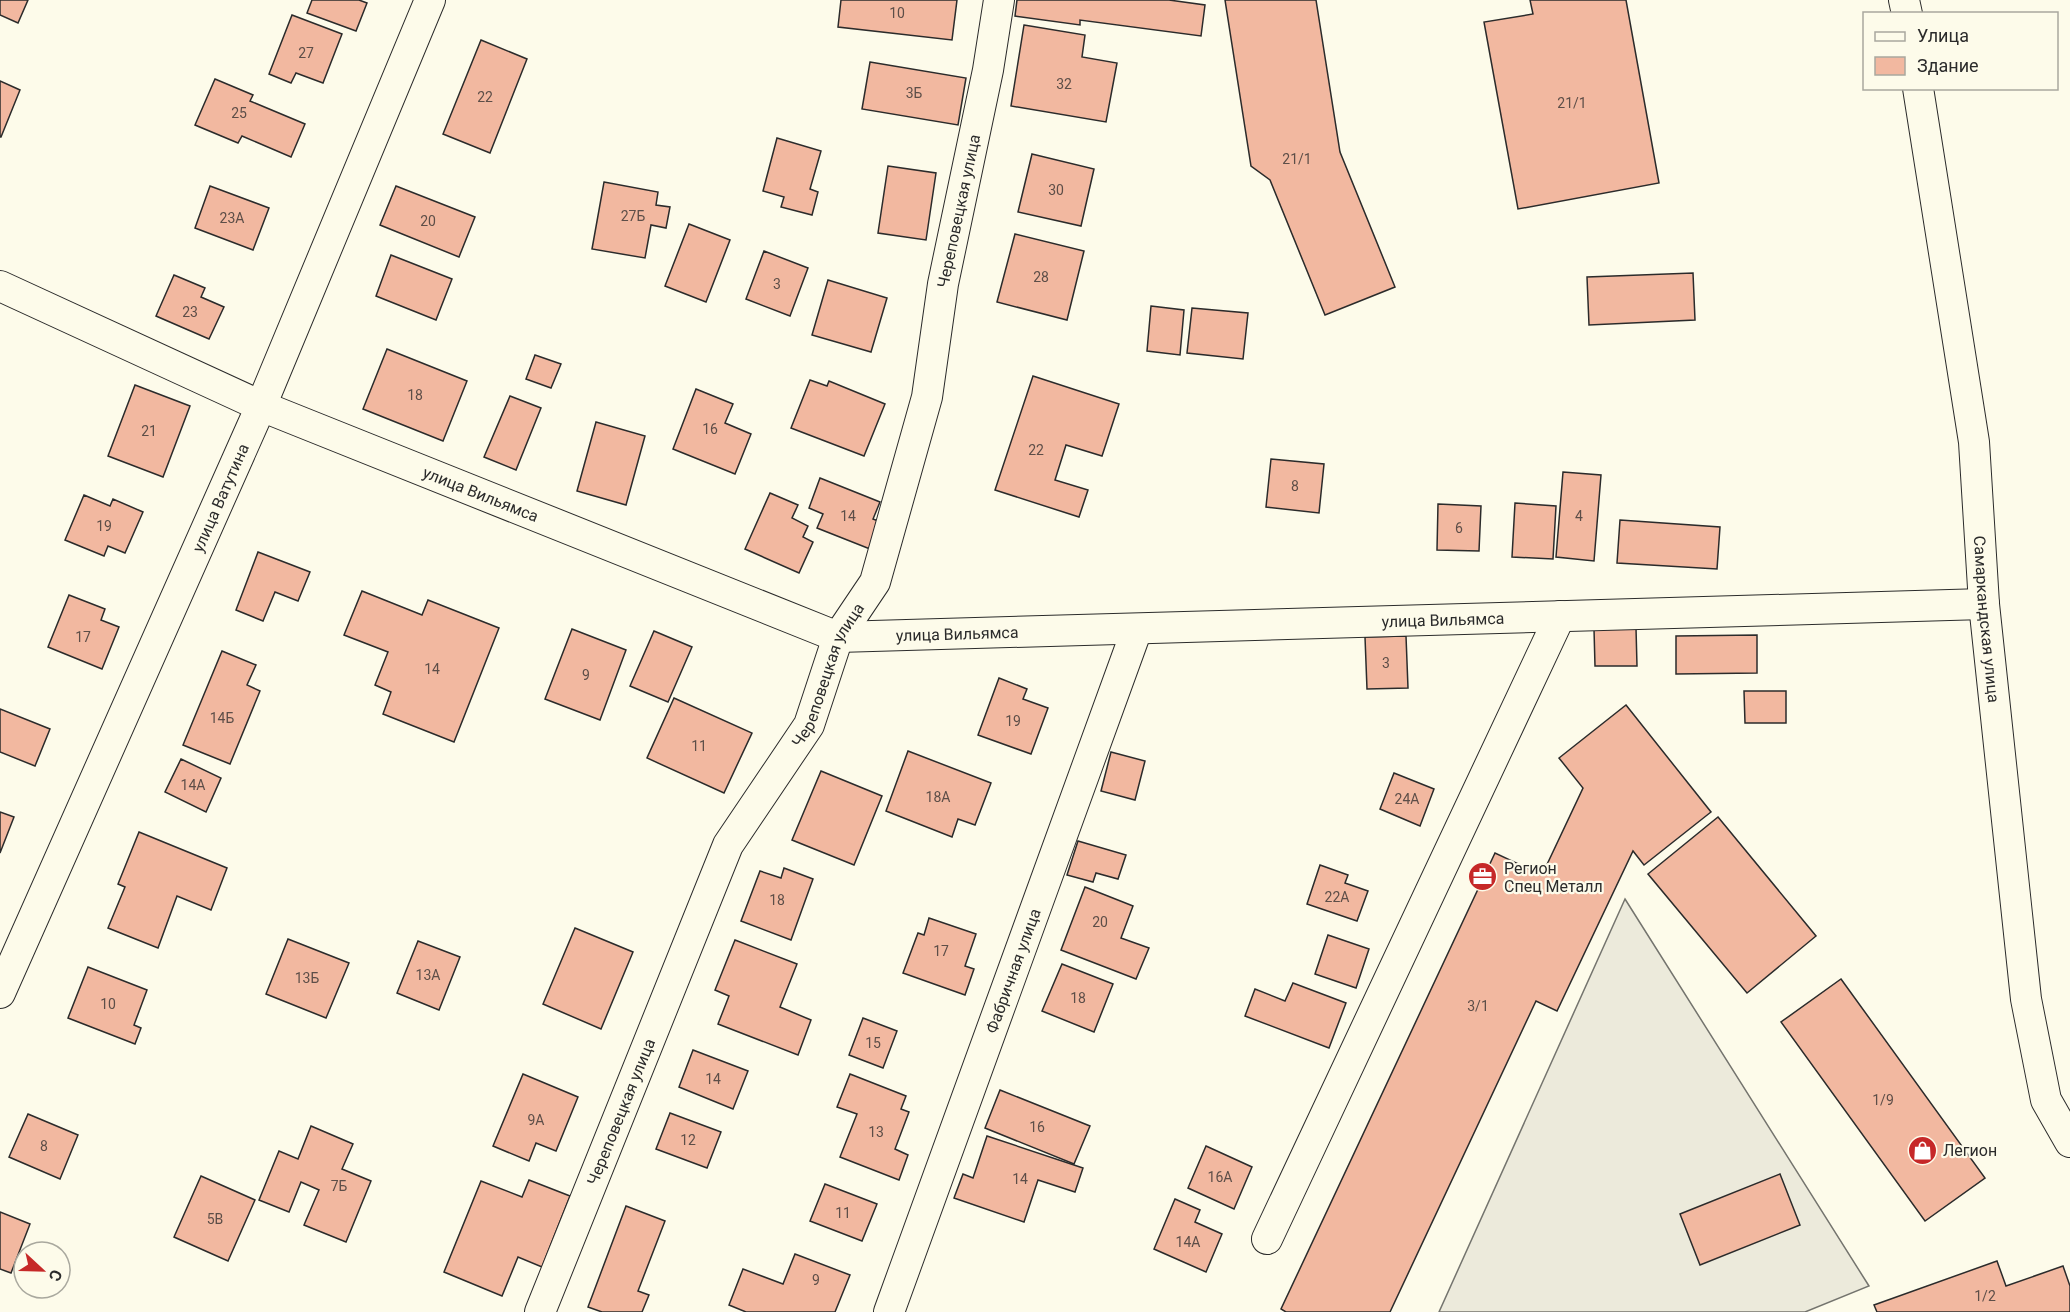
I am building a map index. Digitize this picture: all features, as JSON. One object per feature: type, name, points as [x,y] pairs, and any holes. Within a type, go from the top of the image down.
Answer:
[{"type":"street","name":"улица Ватутина","points":[[0,993],[261,406],[430,0]]},
{"type":"street","name":"Череповецкая улица","points":[[540,1312],[728,845],[809,725],[838,637],[875,582],[927,397],[943,284],[988,70],[999,0]]},
{"type":"street","name":"Самаркандская улица","points":[[1918,90],[1974,442],[1984,604],[2026,999],[2046,1100],[2070,1142]]},
{"type":"street","name":"улица Вильямса","points":[[0,286],[261,406],[838,637],[1984,604]]},
{"type":"street","points":[[1267,1239],[1560,616]]},
{"type":"street","name":"Фабричная улица","points":[[889,1312],[1137,628]]},
{"type":"shaded area","points":[[1625,899],[1869,1286],[1805,1312],[1439,1312]]},
{"type":"building","points":[[0,0],[28,0],[18,23],[0,15]]},
{"type":"building","points":[[312,0],[359,0],[367,3],[356,31],[307,13]]},
{"type":"building","points":[[841,0],[957,0],[952,40],[838,27]]},
{"type":"building","points":[[1017,0],[1169,0],[1205,5],[1201,36],[1080,20],[1080,25],[1015,16]]},
{"type":"building","points":[[1225,0],[1316,0],[1340,152],[1395,287],[1325,315],[1270,180],[1251,166]]},
{"type":"building","points":[[1530,0],[1626,0],[1659,183],[1518,209],[1484,22],[1533,14]]},
{"type":"building","points":[[292,15],[342,34],[323,83],[296,73],[291,83],[269,74]]},
{"type":"building","points":[[1024,25],[1085,35],[1082,57],[1117,63],[1106,122],[1011,106]]},
{"type":"building","points":[[481,40],[527,59],[490,153],[443,134]]},
{"type":"building","points":[[870,62],[966,78],[958,125],[862,109]]},
{"type":"building","points":[[215,79],[253,95],[250,101],[305,124],[291,157],[242,136],[238,143],[195,125]]},
{"type":"building","points":[[0,81],[20,90],[1,137],[0,137]]},
{"type":"building","points":[[777,138],[821,151],[810,189],[818,192],[812,215],[781,207],[784,197],[763,191]]},
{"type":"building","points":[[1032,154],[1094,169],[1081,226],[1018,212]]},
{"type":"building","points":[[888,166],[936,173],[926,240],[878,233]]},
{"type":"building","points":[[604,182],[658,192],[656,205],[670,207],[666,228],[651,225],[645,258],[592,249]]},
{"type":"building","points":[[210,186],[269,208],[253,250],[195,228]]},
{"type":"building","points":[[396,186],[475,217],[459,257],[380,225]]},
{"type":"building","points":[[689,224],[730,240],[706,302],[665,286]]},
{"type":"building","points":[[1015,234],[1084,251],[1067,320],[997,302]]},
{"type":"building","points":[[764,251],[808,268],[790,316],[746,299]]},
{"type":"building","points":[[391,255],[452,279],[436,320],[376,296]]},
{"type":"building","points":[[1693,273],[1695,320],[1589,325],[1587,277]]},
{"type":"building","points":[[174,275],[205,288],[201,297],[224,307],[209,339],[156,316]]},
{"type":"building","points":[[828,280],[887,298],[871,352],[812,335]]},
{"type":"building","points":[[1151,306],[1184,310],[1180,355],[1147,351]]},
{"type":"building","points":[[1192,308],[1248,313],[1243,359],[1187,353]]},
{"type":"building","points":[[387,349],[467,381],[443,441],[363,409]]},
{"type":"building","points":[[535,355],[561,364],[551,388],[526,379]]},
{"type":"building","points":[[1033,376],[1119,404],[1102,456],[1066,445],[1055,480],[1088,490],[1079,517],[995,490]]},
{"type":"building","points":[[810,380],[827,386],[829,381],[885,404],[864,456],[791,428]]},
{"type":"building","points":[[135,385],[190,406],[163,477],[108,456]]},
{"type":"building","points":[[696,389],[733,404],[725,423],[751,434],[735,474],[673,449]]},
{"type":"building","points":[[510,396],[541,408],[516,470],[484,457]]},
{"type":"building","points":[[596,422],[645,436],[626,505],[577,491]]},
{"type":"building","points":[[1271,459],[1324,464],[1319,513],[1266,507]]},
{"type":"building","points":[[1563,472],[1601,475],[1594,561],[1556,557]]},
{"type":"building","points":[[820,478],[880,502],[873,519],[881,522],[870,549],[817,528],[823,514],[809,508]]},
{"type":"building","points":[[770,493],[798,505],[792,518],[808,526],[803,537],[813,542],[799,573],[745,549]]},
{"type":"building","points":[[84,495],[110,506],[113,499],[143,512],[125,553],[108,546],[104,556],[65,540]]},
{"type":"building","points":[[1515,503],[1556,506],[1553,559],[1512,557]]},
{"type":"building","points":[[1438,504],[1481,506],[1479,551],[1437,550]]},
{"type":"building","points":[[1620,520],[1720,527],[1717,569],[1617,563]]},
{"type":"building","points":[[258,552],[310,572],[298,601],[275,592],[263,621],[236,610]]},
{"type":"building","points":[[362,591],[422,615],[428,600],[499,628],[454,742],[383,714],[391,692],[375,685],[388,652],[344,635]]},
{"type":"building","points":[[69,595],[105,609],[101,620],[119,627],[102,669],[48,647]]},
{"type":"building","points":[[1636,628],[1637,666],[1595,666],[1594,629]]},
{"type":"building","points":[[572,629],[626,650],[600,720],[545,699]]},
{"type":"building","points":[[654,631],[692,647],[668,702],[630,686]]},
{"type":"building","points":[[1757,635],[1757,673],[1676,674],[1676,636]]},
{"type":"building","points":[[1406,636],[1408,688],[1367,689],[1365,637]]},
{"type":"building","points":[[222,651],[256,665],[247,685],[260,691],[230,764],[183,745]]},
{"type":"building","points":[[999,678],[1027,689],[1023,699],[1048,708],[1031,754],[978,735]]},
{"type":"building","points":[[1744,691],[1786,691],[1786,723],[1745,723]]},
{"type":"building","points":[[674,698],[752,733],[724,793],[647,758]]},
{"type":"building","points":[[1626,705],[1711,812],[1644,865],[1633,851],[1557,1011],[1536,1001],[1390,1312],[1286,1312],[1281,1309],[1495,853],[1542,875],[1583,788],[1559,758]]},
{"type":"building","points":[[0,709],[50,729],[35,766],[0,752]]},
{"type":"building","points":[[908,751],[991,783],[975,825],[958,819],[952,837],[886,811]]},
{"type":"building","points":[[1111,752],[1145,761],[1135,800],[1101,791]]},
{"type":"building","points":[[181,759],[221,778],[206,812],[165,792]]},
{"type":"building","points":[[821,771],[882,796],[854,865],[792,840]]},
{"type":"building","points":[[1394,773],[1434,789],[1420,826],[1380,809]]},
{"type":"building","points":[[0,812],[14,817],[0,853]]},
{"type":"building","points":[[1718,817],[1816,936],[1747,993],[1648,874]]},
{"type":"building","points":[[139,832],[227,868],[211,910],[177,896],[158,948],[108,928],[125,887],[118,884]]},
{"type":"building","points":[[1078,841],[1126,855],[1118,879],[1096,873],[1093,882],[1067,875]]},
{"type":"building","points":[[1320,865],[1348,875],[1345,883],[1368,891],[1357,921],[1307,904]]},
{"type":"building","points":[[784,868],[813,879],[791,940],[741,921],[760,871],[781,878]]},
{"type":"building","points":[[1085,887],[1133,906],[1121,938],[1149,948],[1136,979],[1061,950]]},
{"type":"building","points":[[929,918],[976,934],[965,966],[974,969],[965,995],[903,973],[918,933],[924,935]]},
{"type":"building","points":[[575,928],[633,952],[601,1029],[543,1004]]},
{"type":"building","points":[[1328,935],[1369,949],[1356,988],[1315,974]]},
{"type":"building","points":[[288,939],[349,963],[326,1018],[266,994]]},
{"type":"building","points":[[735,940],[797,964],[780,1007],[811,1020],[798,1055],[718,1024],[729,996],[715,990]]},
{"type":"building","points":[[418,941],[460,957],[439,1010],[397,993]]},
{"type":"building","points":[[1062,964],[1113,984],[1094,1032],[1042,1011]]},
{"type":"building","points":[[88,967],[147,990],[134,1025],[141,1028],[135,1044],[68,1018]]},
{"type":"building","points":[[1841,979],[1985,1178],[1925,1221],[1781,1022]]},
{"type":"building","points":[[1293,983],[1346,1003],[1329,1048],[1245,1016],[1255,989],[1285,1001]]},
{"type":"building","points":[[863,1018],[897,1031],[883,1068],[849,1055]]},
{"type":"building","points":[[693,1050],[748,1071],[733,1109],[679,1087]]},
{"type":"building","points":[[523,1074],[578,1097],[556,1151],[536,1143],[529,1161],[493,1146]]},
{"type":"building","points":[[850,1074],[906,1096],[901,1109],[909,1112],[895,1149],[908,1155],[899,1180],[840,1157],[857,1114],[837,1107]]},
{"type":"building","points":[[1000,1090],[1090,1126],[1074,1164],[985,1128]]},
{"type":"building","points":[[670,1113],[721,1132],[707,1168],[656,1149]]},
{"type":"building","points":[[28,1114],[78,1135],[60,1179],[9,1157]]},
{"type":"building","points":[[311,1126],[353,1144],[342,1169],[371,1181],[346,1242],[304,1225],[319,1190],[301,1182],[289,1212],[259,1200],[279,1151],[298,1159]]},
{"type":"building","points":[[987,1136],[1083,1168],[1075,1192],[1038,1180],[1024,1222],[954,1198],[963,1174],[973,1178]]},
{"type":"building","points":[[1206,1146],[1252,1167],[1234,1209],[1188,1188]]},
{"type":"building","points":[[1780,1174],[1800,1225],[1700,1265],[1680,1214]]},
{"type":"building","points":[[201,1176],[255,1200],[228,1261],[174,1237]]},
{"type":"building","points":[[529,1180],[570,1196],[542,1267],[518,1257],[502,1296],[444,1272],[481,1181],[522,1197]]},
{"type":"building","points":[[825,1184],[877,1204],[862,1241],[810,1221]]},
{"type":"building","points":[[1175,1199],[1200,1210],[1195,1222],[1222,1234],[1206,1272],[1154,1249]]},
{"type":"building","points":[[626,1206],[665,1221],[638,1291],[649,1295],[642,1312],[602,1312],[588,1307]]},
{"type":"building","points":[[0,1212],[30,1224],[24,1240],[12,1240],[11,1273],[0,1269]]},
{"type":"building","points":[[795,1254],[850,1275],[835,1312],[746,1312],[729,1305],[743,1269],[783,1284]]},
{"type":"building","points":[[1997,1261],[2006,1286],[2063,1266],[2070,1286],[2070,1312],[1877,1312],[1874,1305]]},
{"type":"place","name":"Регион Спец Металл","points":[[1483,877]]},
{"type":"place","name":"Легион","points":[[1922,1150]]}]
